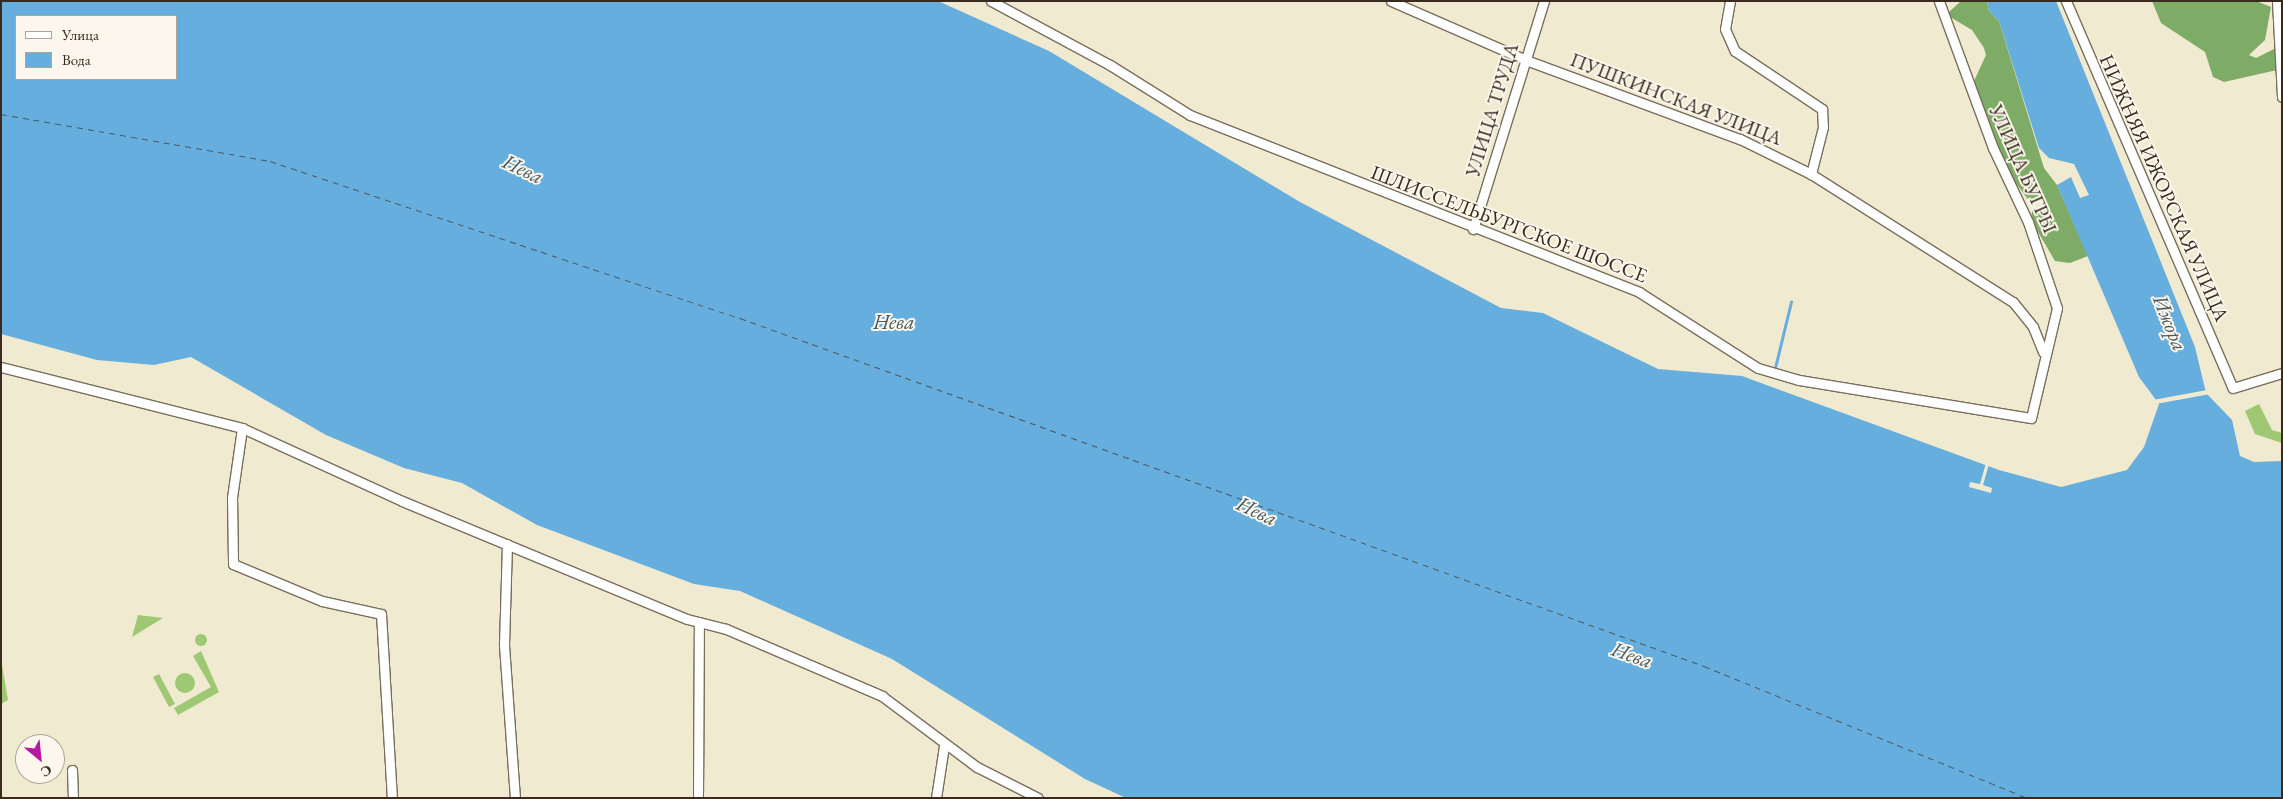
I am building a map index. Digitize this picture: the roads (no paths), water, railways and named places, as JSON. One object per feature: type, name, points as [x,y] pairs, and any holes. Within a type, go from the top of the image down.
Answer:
[{"type":"street","name":"ШЛИССЕЛЬБУРГСКОЕ ШОССЕ","points":[[991,1],[1110,65],[1190,115],[1473,229],[1652,298],[1758,368],[1799,380],[2031,418]]},
{"type":"street","name":"ПУШКИНСКАЯ УЛИЦА","points":[[1391,1],[1526,60],[1740,139],[1811,174],[2013,302],[2033,327],[2043,352]]},
{"type":"street","name":"УЛИЦА ТРУДА","points":[[1473,229],[1544,1]]},
{"type":"street","points":[[1730,1],[1726,29],[1735,51],[1822,110],[1823,127],[1811,174]]},
{"type":"street","name":"УЛИЦА БУГРЫ","points":[[1938,1],[1965,80],[2047,272],[2057,308],[2043,352],[2031,418]]},
{"type":"street","name":"НИЖНЯЯ ИЖОРСКАЯ УЛИЦА","points":[[2066,1],[2233,388],[2282,373]]},
{"type":"street","points":[[2277,1],[2282,97]]},
{"type":"street","points":[[1,367],[242,428],[507,544],[699,622],[726,629],[882,696],[944,746],[1038,798]]},
{"type":"street","points":[[242,428],[232,497],[233,564],[322,601],[380,614],[392,798]]},
{"type":"street","points":[[507,544],[504,645],[515,798]]},
{"type":"street","points":[[698,798],[699,622]]},
{"type":"street","points":[[936,798],[944,746]]},
{"type":"street","points":[[72,770],[73,798]]},
{"type":"water","name":"Нева","points":[[1,1],[938,1],[1049,51],[1300,202],[1501,308],[1543,313],[1658,369],[1742,376],[1999,470],[2061,487],[2127,470],[2144,447],[2159,404],[2139,377],[2057,185],[2071,177],[2080,198],[2089,195],[2074,164],[2049,158],[2039,148],[1999,21],[1989,11],[1987,1],[2056,1],[2195,347],[2206,393],[2232,420],[2240,456],[2254,462],[2282,461],[2282,798],[1126,798],[1085,779],[892,659],[740,591],[694,584],[537,525],[462,483],[404,468],[326,435],[191,357],[154,365],[97,360],[1,334]]},
{"type":"waterway","points":[[1775,368],[1791,302]]},
{"type":"water label","name":"Ижора","points":[[2170,323]]}]
